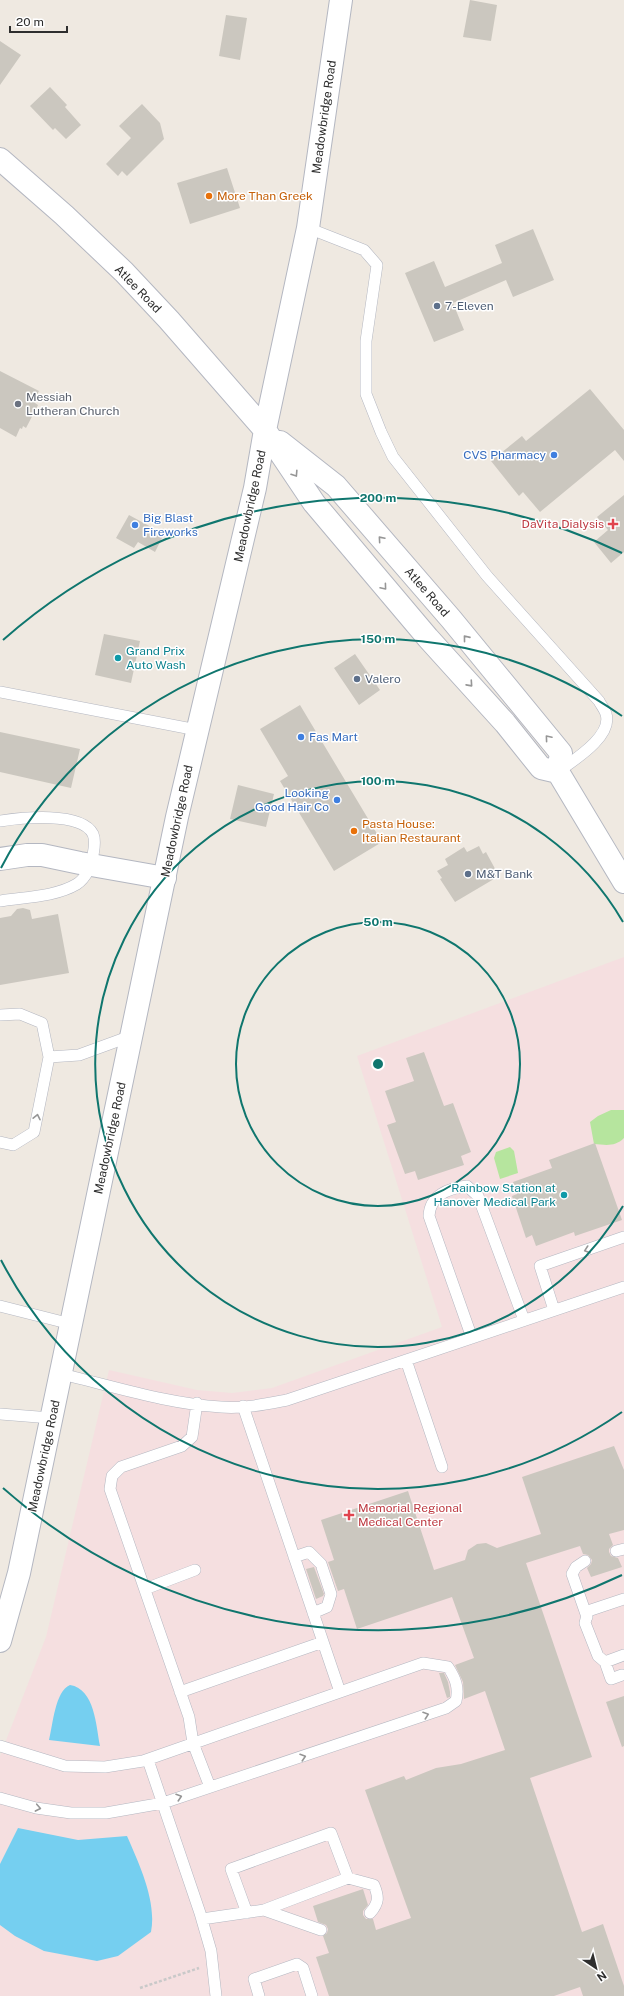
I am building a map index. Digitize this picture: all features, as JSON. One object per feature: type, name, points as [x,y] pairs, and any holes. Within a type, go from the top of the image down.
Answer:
[{"type":"main road","name":"Meadowbridge Road","points":[[0,1641],[19,1573],[131,1036],[197,730],[255,488],[265,430],[308,228],[342,0]]},
{"type":"main road","name":"Atlee Road","points":[[0,159],[64,215],[124,272],[169,320],[265,430],[314,503],[418,627],[505,723],[541,768],[558,772],[561,753],[451,620],[336,486],[265,430]]},
{"type":"main road","points":[[558,772],[624,882]]},
{"type":"main road","points":[[0,859],[27,854],[42,855],[165,878]]},
{"type":"lane","points":[[308,228],[364,250],[377,265],[366,341],[366,394],[393,458],[487,576],[599,701],[607,715],[606,726],[600,738],[558,772]]},
{"type":"lane","points":[[0,692],[197,730]]},
{"type":"lane","points":[[0,821],[24,818],[57,817],[78,823],[88,828],[93,834],[95,842],[92,865],[79,883],[60,891],[0,902]]},
{"type":"lane","points":[[0,1015],[20,1014],[42,1023],[49,1057],[34,1132],[13,1145],[0,1142]]},
{"type":"lane","points":[[49,1057],[80,1055],[131,1036]]},
{"type":"lane","points":[[472,1338],[429,1216],[430,1207],[440,1194],[454,1187],[467,1186],[478,1196],[524,1320]]},
{"type":"lane","points":[[554,1310],[540,1266],[624,1237]]},
{"type":"lane","points":[[61,1374],[167,1399],[221,1407],[243,1406],[288,1400],[624,1287]]},
{"type":"lane","points":[[0,1306],[71,1324]]},
{"type":"lane","points":[[406,1360],[442,1467]]},
{"type":"lane","points":[[196,1403],[192,1437],[182,1446],[121,1467],[112,1476],[110,1488],[189,1717],[193,1743],[210,1787]]},
{"type":"lane","points":[[243,1406],[340,1692]]},
{"type":"lane","points":[[0,1414],[51,1418]]},
{"type":"lane","points":[[294,1557],[309,1552],[321,1564],[331,1594],[327,1607],[313,1612]]},
{"type":"lane","points":[[585,1561],[576,1567],[572,1574],[587,1617]]},
{"type":"lane","points":[[145,1589],[195,1570]]},
{"type":"lane","points":[[622,1675],[610,1679],[605,1662],[598,1656],[585,1623],[588,1612],[624,1599]]},
{"type":"lane","points":[[180,1692],[323,1642]]},
{"type":"lane","points":[[605,1662],[624,1655]]},
{"type":"lane","points":[[0,1746],[65,1766],[105,1768],[148,1760],[423,1663],[448,1667],[459,1690],[456,1702],[446,1708],[163,1803],[106,1813],[71,1813],[36,1808],[0,1798]]},
{"type":"lane","points":[[148,1760],[202,1919],[212,1963],[216,1996]]},
{"type":"lane","points":[[246,1913],[231,1869],[331,1833],[348,1878]]},
{"type":"lane","points":[[202,1919],[264,1910],[348,1878],[374,1885],[378,1896],[378,1901],[377,1905],[370,1913]]},
{"type":"lane","points":[[264,1910],[321,1930]]},
{"type":"lane","points":[[259,1996],[254,1979],[297,1964],[303,1968],[312,1996]]},
{"type":"path","points":[[140,1988],[212,1963]]},
{"type":"shaded area","name":"Memorial Regional Medical Center","points":[[624,957],[624,1996],[0,1996],[0,1756],[46,1637],[109,1370],[197,1390],[232,1393],[272,1388],[442,1327],[357,1056]]},
{"type":"green space","points":[[611,1110],[624,1110],[624,1138],[614,1144],[594,1144],[590,1122],[598,1116]]},
{"type":"green space","points":[[510,1147],[514,1151],[518,1173],[500,1179],[494,1158],[496,1152]]},
{"type":"water","points":[[70,1685],[85,1693],[89,1701],[93,1710],[100,1746],[49,1740],[58,1701],[65,1688]]},
{"type":"water","points":[[18,1828],[78,1840],[127,1836],[146,1883],[149,1895],[152,1920],[151,1932],[118,1956],[97,1961],[44,1951],[15,1936],[0,1925],[0,1864]]},
{"type":"building","points":[[470,0],[497,5],[491,41],[463,37]]},
{"type":"building","points":[[226,15],[247,18],[240,60],[219,56]]},
{"type":"building","points":[[0,41],[21,55],[0,85]]},
{"type":"building","points":[[50,87],[67,105],[65,107],[81,125],[66,139],[55,128],[53,130],[30,106]]},
{"type":"building","points":[[142,104],[160,123],[164,139],[127,176],[122,171],[118,176],[106,164],[131,138],[119,126]]},
{"type":"building","name":"More Than Greek","points":[[227,168],[240,208],[190,224],[177,183]]},
{"type":"building","points":[[533,229],[554,280],[513,297],[506,280],[453,303],[464,330],[434,342],[405,273],[434,261],[445,287],[502,263],[495,245]]},
{"type":"building","name":"Messiah Lutheran Church","points":[[0,371],[39,391],[34,400],[38,405],[26,428],[23,426],[22,429],[20,428],[16,437],[0,428]]},
{"type":"building","name":"CVS Pharmacy","points":[[590,389],[624,430],[624,461],[615,450],[540,512],[523,492],[519,496],[491,461],[522,436],[526,441]]},
{"type":"building","name":"DaVita Dialysis","points":[[624,495],[624,552],[611,563],[594,542],[608,530],[597,517]]},
{"type":"building","name":"Big Blast Fireworks","points":[[129,515],[164,534],[155,552],[138,542],[134,548],[116,538]]},
{"type":"building","name":"Grand Prix Auto Wash","points":[[104,634],[140,641],[131,683],[95,675]]},
{"type":"building","name":"Valero","points":[[355,654],[380,690],[359,705],[334,668]]},
{"type":"building","points":[[300,705],[382,842],[334,871],[280,781],[288,776],[260,729]]},
{"type":"building","points":[[0,732],[80,749],[71,788],[0,772]]},
{"type":"building","points":[[238,785],[274,794],[266,827],[230,819]]},
{"type":"building","name":"M&T Bank","points":[[479,846],[483,854],[486,852],[499,876],[455,902],[440,879],[442,878],[437,871],[448,865],[445,859],[464,847],[467,852]]},
{"type":"building","points":[[23,908],[30,910],[32,919],[58,914],[69,973],[0,985],[0,918],[11,916],[17,909]]},
{"type":"building","points":[[424,1052],[444,1106],[453,1103],[471,1152],[461,1156],[464,1165],[418,1180],[415,1171],[405,1174],[387,1125],[396,1122],[385,1091],[414,1081],[406,1058]]},
{"type":"building","name":"Rainbow Station at Hanover Medical Park","points":[[595,1143],[622,1220],[575,1236],[574,1232],[536,1246],[532,1235],[526,1238],[512,1196],[517,1194],[513,1182],[552,1168],[549,1160]]},
{"type":"building","points":[[614,1446],[624,1470],[624,1530],[609,1534],[613,1545],[609,1549],[609,1552],[611,1556],[618,1558],[622,1567],[591,1577],[587,1568],[591,1564],[592,1560],[588,1555],[583,1554],[580,1546],[526,1563],[592,1757],[530,1778],[582,1932],[603,1924],[624,1986],[624,1996],[583,1996],[580,1987],[554,1996],[329,1996],[316,1957],[329,1953],[323,1936],[327,1933],[328,1929],[326,1925],[318,1922],[313,1906],[363,1889],[368,1905],[363,1911],[363,1915],[366,1919],[373,1919],[376,1930],[411,1918],[365,1790],[404,1776],[406,1780],[436,1768],[461,1764],[505,1750],[485,1691],[464,1699],[463,1682],[455,1665],[474,1658],[452,1597],[357,1629],[344,1589],[338,1591],[328,1562],[334,1560],[321,1520],[408,1491],[434,1570],[465,1560],[468,1550],[477,1544],[486,1543],[497,1548],[541,1534],[522,1477]]},
{"type":"building","points":[[314,1567],[324,1594],[316,1599],[306,1569]]},
{"type":"building","points":[[439,1673],[444,1673],[448,1682],[450,1697],[447,1698]]},
{"type":"building","points":[[624,1696],[624,1746],[622,1747],[606,1702]]},
{"type":"place","name":"More Than Greek","points":[[209,196]]},
{"type":"place","name":"7-Eleven","points":[[437,306]]},
{"type":"place","name":"Messiah Lutheran Church","points":[[18,404]]},
{"type":"place","name":"CVS Pharmacy","points":[[554,455]]},
{"type":"place","name":"DaVita Dialysis","points":[[613,524]]},
{"type":"place","name":"Big Blast Fireworks","points":[[135,525]]},
{"type":"place","name":"Grand Prix Auto Wash","points":[[118,658]]},
{"type":"place","name":"Valero","points":[[357,679]]},
{"type":"place","name":"Fas Mart","points":[[301,737]]},
{"type":"place","name":"Looking Good Hair Co","points":[[337,800]]},
{"type":"place","name":"Pasta House: Italian Restaurant","points":[[354,831]]},
{"type":"place","name":"M&T Bank","points":[[468,874]]},
{"type":"place","name":"Rainbow Station at Hanover Medical Park","points":[[564,1195]]},
{"type":"place","name":"Memorial Regional Medical Center","points":[[349,1515]]}]
